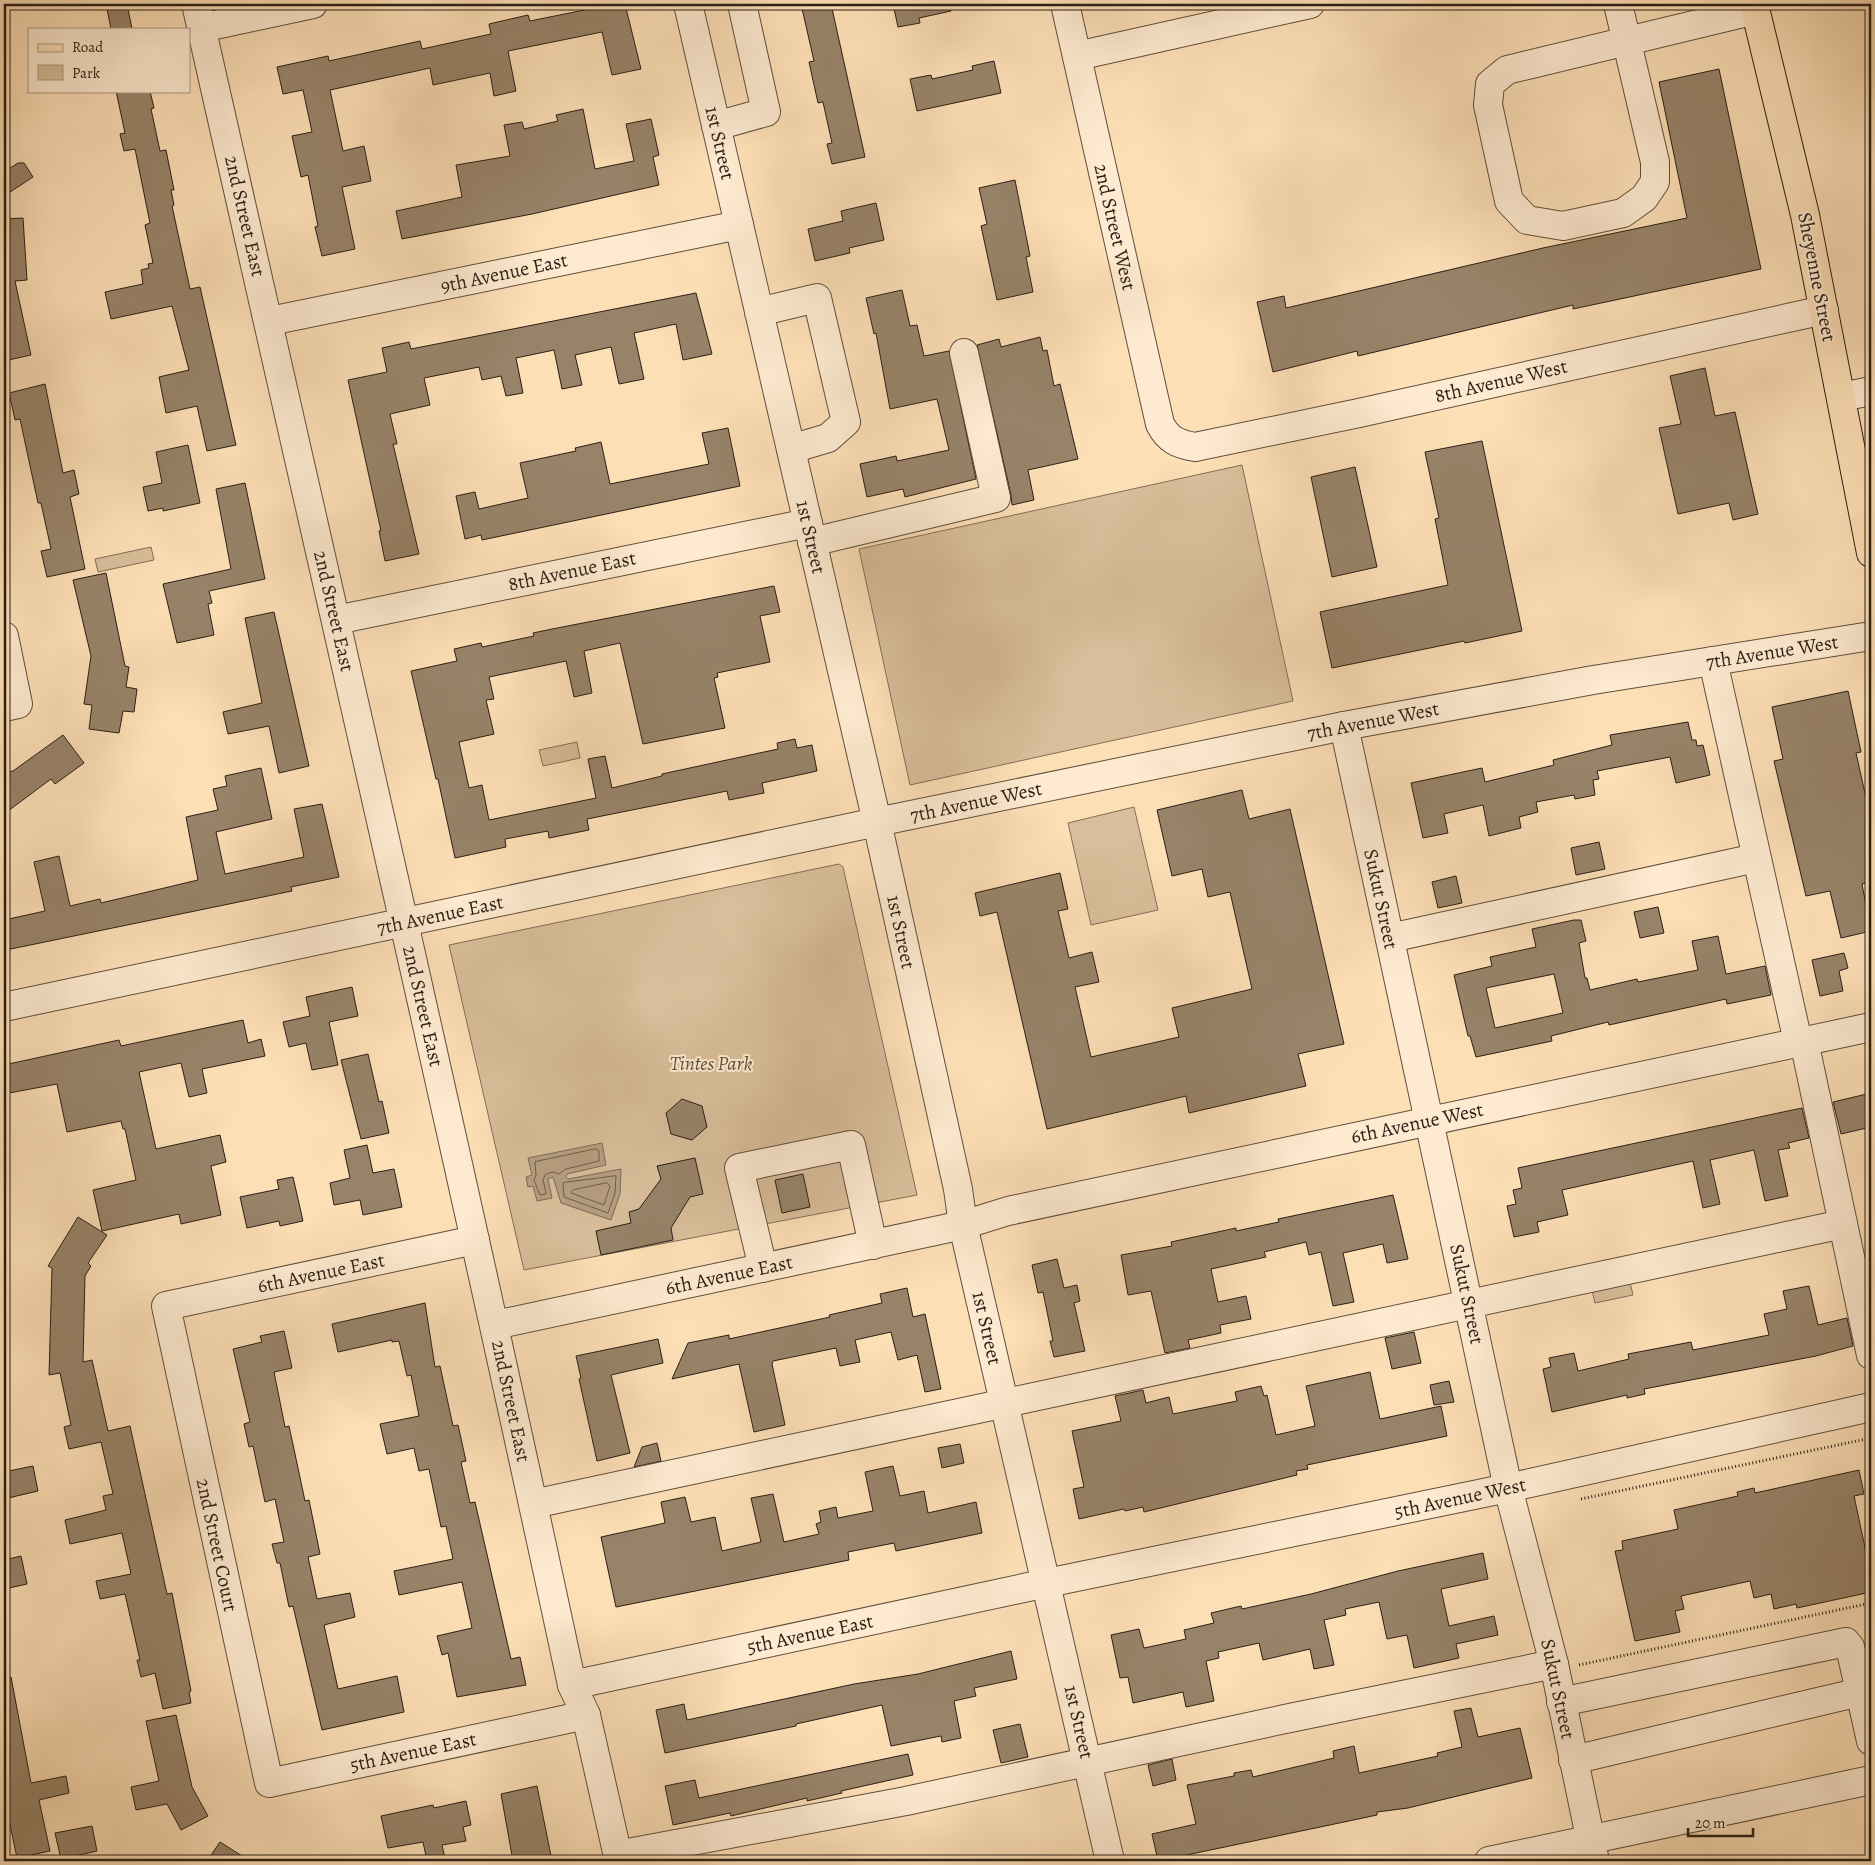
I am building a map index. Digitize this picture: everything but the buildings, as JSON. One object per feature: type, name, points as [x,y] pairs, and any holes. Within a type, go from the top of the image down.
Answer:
[{"type":"main road","name":"Sheyenne Street","points":[[1755,7],[1805,215],[1871,553]]},
{"type":"street","points":[[199,16],[313,4]]},
{"type":"street","name":"1st Street","points":[[688,4],[877,822],[958,1189],[963,1225],[1110,1861]]},
{"type":"street","points":[[716,126],[766,112],[742,4]]},
{"type":"street","name":"2nd Street West","points":[[1065,4],[1160,424],[1164,432],[1177,443]]},
{"type":"street","points":[[1076,56],[1310,4]]},
{"type":"street","points":[[1618,4],[1626,42],[1655,162],[1655,182],[1644,198],[1623,213],[1563,226],[1527,220],[1509,201],[1488,105],[1490,84],[1507,70],[1626,42],[1755,7]]},
{"type":"street","name":"2nd Street East","points":[[199,16],[270,321],[405,922],[495,1325],[572,1685],[586,1715],[618,1858]]},
{"type":"street","name":"9th Avenue East","points":[[270,321],[739,225]]},
{"type":"street","points":[[759,312],[817,298],[846,422],[828,438],[791,449]]},
{"type":"street","name":"8th Avenue West","points":[[1177,443],[1195,447],[1322,421],[1824,310]]},
{"type":"street","name":"8th Avenue East","points":[[336,620],[996,498],[964,353]]},
{"type":"street","points":[[1840,397],[1871,391]]},
{"type":"street","points":[[4,636],[18,704],[4,707]]},
{"type":"street","name":"7th Avenue West","points":[[877,822],[1344,726],[1593,680],[1871,636]]},
{"type":"street","points":[[1713,661],[1756,858],[1844,1224],[1871,1355]]},
{"type":"street","name":"Sukut Street","points":[[1344,726],[1508,1488],[1554,1664],[1593,1850]]},
{"type":"street","name":"7th Avenue East","points":[[4,1007],[877,822]]},
{"type":"street","points":[[1390,938],[1756,858]]},
{"type":"street","name":"6th Avenue West","points":[[963,1225],[1008,1211],[1871,1027]]},
{"type":"street","points":[[763,1268],[739,1168],[850,1145],[873,1245]]},
{"type":"street","points":[[534,1504],[1844,1224]]},
{"type":"street","name":"6th Avenue East","points":[[495,1325],[963,1225]]},
{"type":"street","name":"6th Avenue East","points":[[166,1306],[475,1240]]},
{"type":"street","name":"2nd Street Court","points":[[166,1306],[269,1783]]},
{"type":"street","name":"5th Avenue West","points":[[1047,1583],[1508,1488],[1871,1407]]},
{"type":"street","name":"5th Avenue East","points":[[572,1685],[1047,1583]]},
{"type":"street","points":[[1561,1702],[1846,1642],[1850,1647],[1871,1741]]},
{"type":"street","points":[[618,1858],[906,1801],[1554,1664]]},
{"type":"street","points":[[1573,1760],[1860,1692]]},
{"type":"street","name":"5th Avenue East","points":[[269,1783],[586,1715]]},
{"type":"street","points":[[1489,1861],[1593,1850],[1871,1780]]},
{"type":"path","points":[[1575,1500],[1871,1438]]},
{"type":"path","points":[[1554,1664],[1572,1666],[1871,1602]]},
{"type":"green space","points":[[1242,465],[1293,701],[910,785],[859,549]]},
{"type":"green space","points":[[151,547],[154,560],[98,572],[95,559]]},
{"type":"green space","points":[[577,742],[580,758],[543,766],[539,750]]},
{"type":"green space","points":[[1134,807],[1158,910],[1091,925],[1068,823]]},
{"type":"green space","name":"Tintes Park","points":[[839,864],[843,867],[917,1195],[524,1270],[449,945]]},
{"type":"green space","points":[[1629,1278],[1633,1295],[1595,1303],[1591,1286]]},
{"type":"water","points":[[602,1143],[606,1165],[567,1174],[566,1177],[568,1179],[621,1169],[620,1194],[611,1220],[561,1203],[553,1177],[548,1179],[552,1198],[537,1201],[533,1186],[528,1187],[526,1177],[532,1175],[528,1158]]}]
